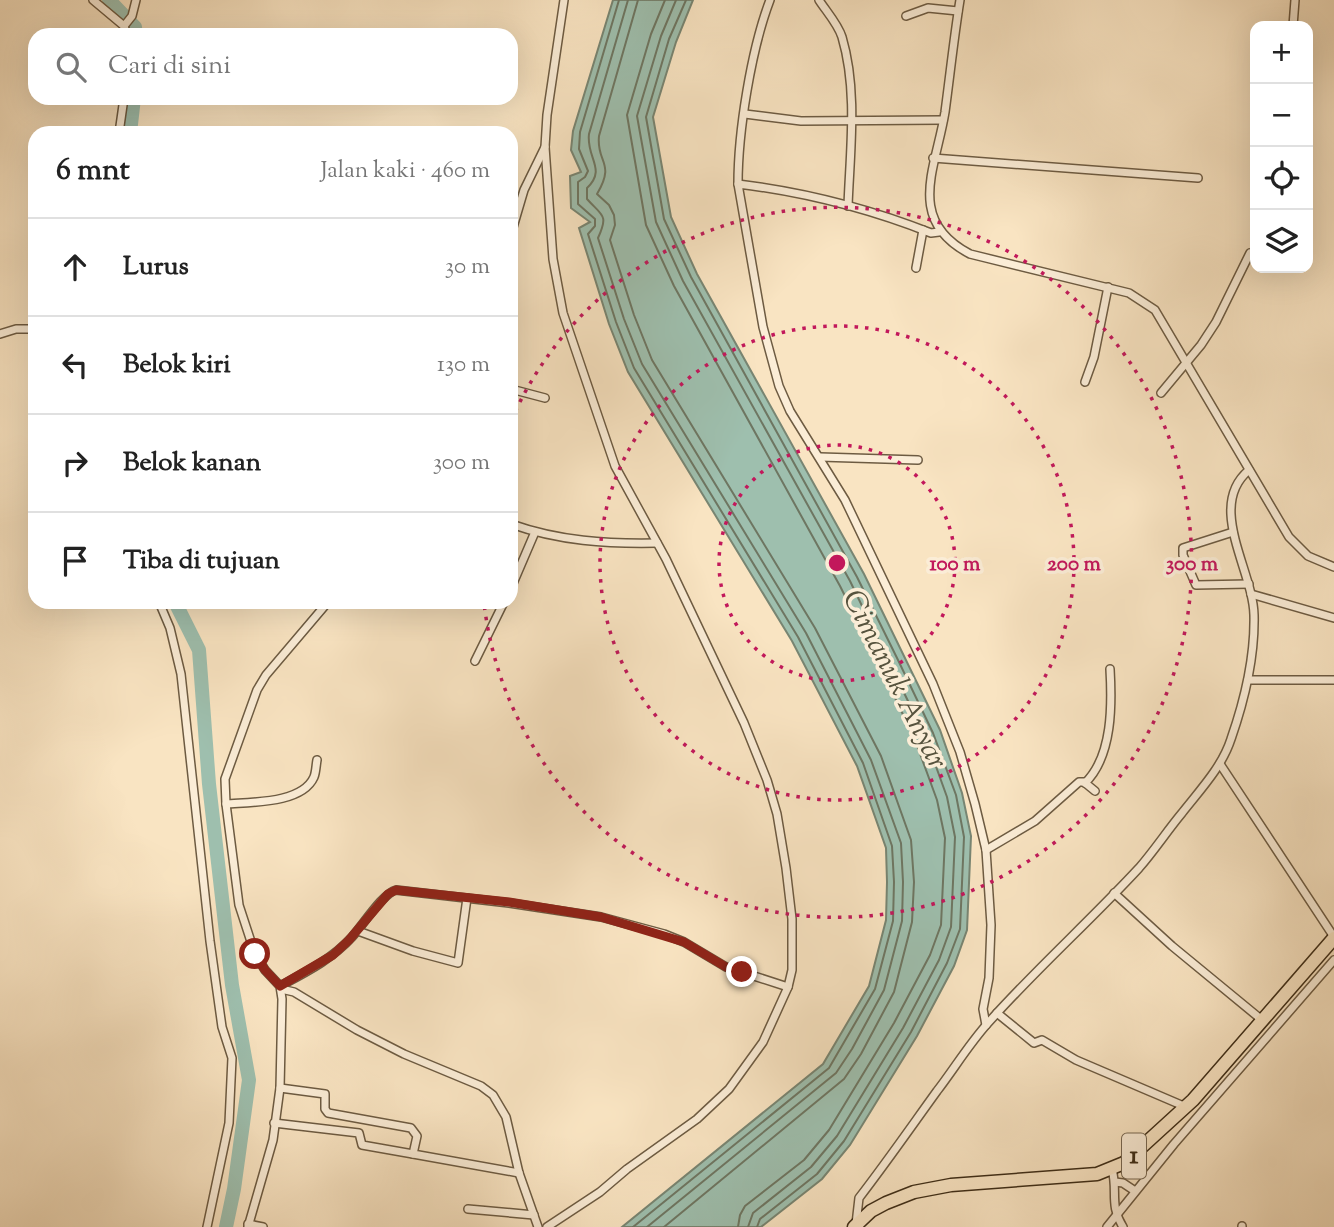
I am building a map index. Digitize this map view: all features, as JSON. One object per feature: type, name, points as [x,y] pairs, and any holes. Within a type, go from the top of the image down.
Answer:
[{"type":"highway","name":"1","points":[[855,1226],[886,1202],[931,1188],[1097,1174],[1117,1178],[1134,1156],[1186,1107],[1333,942]]},
{"type":"street","points":[[93,0],[127,22]]},
{"type":"street","points":[[127,28],[136,0]]},
{"type":"street","points":[[547,1227],[600,1192],[627,1169],[698,1119],[729,1089],[763,1042],[788,988],[792,970],[792,919],[777,814],[767,780],[744,723],[657,543],[615,466],[563,313],[554,259],[545,147],[547,115],[565,0]]},
{"type":"street","points":[[770,0],[757,45],[738,160],[738,184],[763,327],[779,386],[790,411],[845,500],[933,684],[960,752],[986,850],[991,925],[989,978],[983,1009],[986,1025]]},
{"type":"street","points":[[819,0],[842,37],[848,74],[852,122],[848,206]]},
{"type":"street","points":[[960,0],[939,158],[929,192],[939,232],[970,254],[1129,293],[1155,310],[1293,543],[1308,556],[1334,567]]},
{"type":"street","points":[[1294,21],[1296,0]]},
{"type":"street","points":[[906,16],[928,8],[958,11]]},
{"type":"street","points":[[120,126],[123,105]]},
{"type":"street","points":[[745,114],[798,121],[943,120]]},
{"type":"street","points":[[518,210],[524,190],[545,147]]},
{"type":"street","points":[[939,158],[1198,177]]},
{"type":"street","points":[[738,184],[789,191],[848,206],[931,233],[939,232]]},
{"type":"street","points":[[916,268],[923,230]]},
{"type":"street","points":[[1160,393],[1216,322],[1250,253]]},
{"type":"street","points":[[1084,382],[1094,357],[1108,287]]},
{"type":"street","points":[[0,334],[16,329],[28,329]]},
{"type":"street","points":[[518,391],[545,398]]},
{"type":"street","points":[[820,457],[918,460]]},
{"type":"street","points":[[855,1226],[859,1198],[986,1025],[1066,939],[1148,857],[1220,764],[1231,742],[1248,680],[1254,623],[1249,584],[1233,532],[1231,508],[1235,488],[1240,477],[1248,470]]},
{"type":"street","points":[[518,526],[553,537],[615,544],[657,543]]},
{"type":"street","points":[[518,572],[535,532]]},
{"type":"street","points":[[1233,532],[1183,548],[1183,555],[1196,585],[1249,584]]},
{"type":"street","points":[[1251,594],[1334,618]]},
{"type":"street","points":[[162,609],[179,663],[210,941],[222,1027],[232,1058],[229,1123],[207,1227]]},
{"type":"street","points":[[322,609],[257,690],[225,779],[239,905],[248,936],[260,962],[281,987],[357,1030],[404,1054],[481,1086],[493,1096],[506,1117],[519,1173],[538,1227]]},
{"type":"street","points":[[475,661],[501,609]]},
{"type":"street","points":[[1085,783],[1095,770],[1110,723],[1110,669]]},
{"type":"street","points":[[1248,680],[1334,680]]},
{"type":"street","points":[[226,804],[276,800],[290,795],[312,781],[317,760]]},
{"type":"street","points":[[1220,764],[1333,942]]},
{"type":"street","points":[[986,850],[1023,830],[1079,782],[1085,783],[1094,791]]},
{"type":"street","points":[[281,987],[333,955],[358,931],[392,891],[420,891],[601,917],[664,934],[684,942],[726,967],[788,988]]},
{"type":"street","points":[[1114,893],[1172,946],[1262,1020]]},
{"type":"street","points":[[358,931],[413,951],[458,963],[467,898]]},
{"type":"street","points":[[1107,1227],[1134,1190],[1334,960]]},
{"type":"street","points":[[263,1227],[248,1225],[273,1140],[280,1088],[281,987]]},
{"type":"street","points":[[997,1013],[1034,1043],[1042,1041],[1076,1060],[1186,1107]]},
{"type":"street","points":[[280,1088],[325,1094],[325,1109],[328,1113],[411,1128],[417,1136],[413,1154]]},
{"type":"street","points":[[274,1123],[359,1133],[362,1145],[519,1173]]},
{"type":"street","points":[[1123,1227],[1116,1215],[1114,1204],[1113,1192],[1117,1178],[1134,1190]]},
{"type":"street","points":[[468,1209],[534,1215]]},
{"type":"water","name":"Cimanuk Anyar","points":[[613,0],[693,0],[676,42],[653,117],[671,217],[697,274],[864,574],[940,730],[962,793],[971,836],[967,930],[954,966],[917,1036],[850,1145],[822,1179],[761,1227],[622,1227],[823,1064],[869,986],[886,920],[886,848],[857,766],[792,641],[628,372],[609,324],[579,228],[590,222],[571,208],[570,176],[581,172],[571,150],[573,131]]},
{"type":"waterway","points":[[109,0],[135,28]]},
{"type":"waterway","points":[[131,126],[133,105]]},
{"type":"waterway","points":[[178,609],[199,650],[209,784],[232,985],[249,1080],[226,1227]]},
{"type":"route","points":[[255,954],[280,986],[333,955],[388,894],[396,890],[509,902],[601,917],[664,934],[684,942],[726,967],[742,972]]}]
